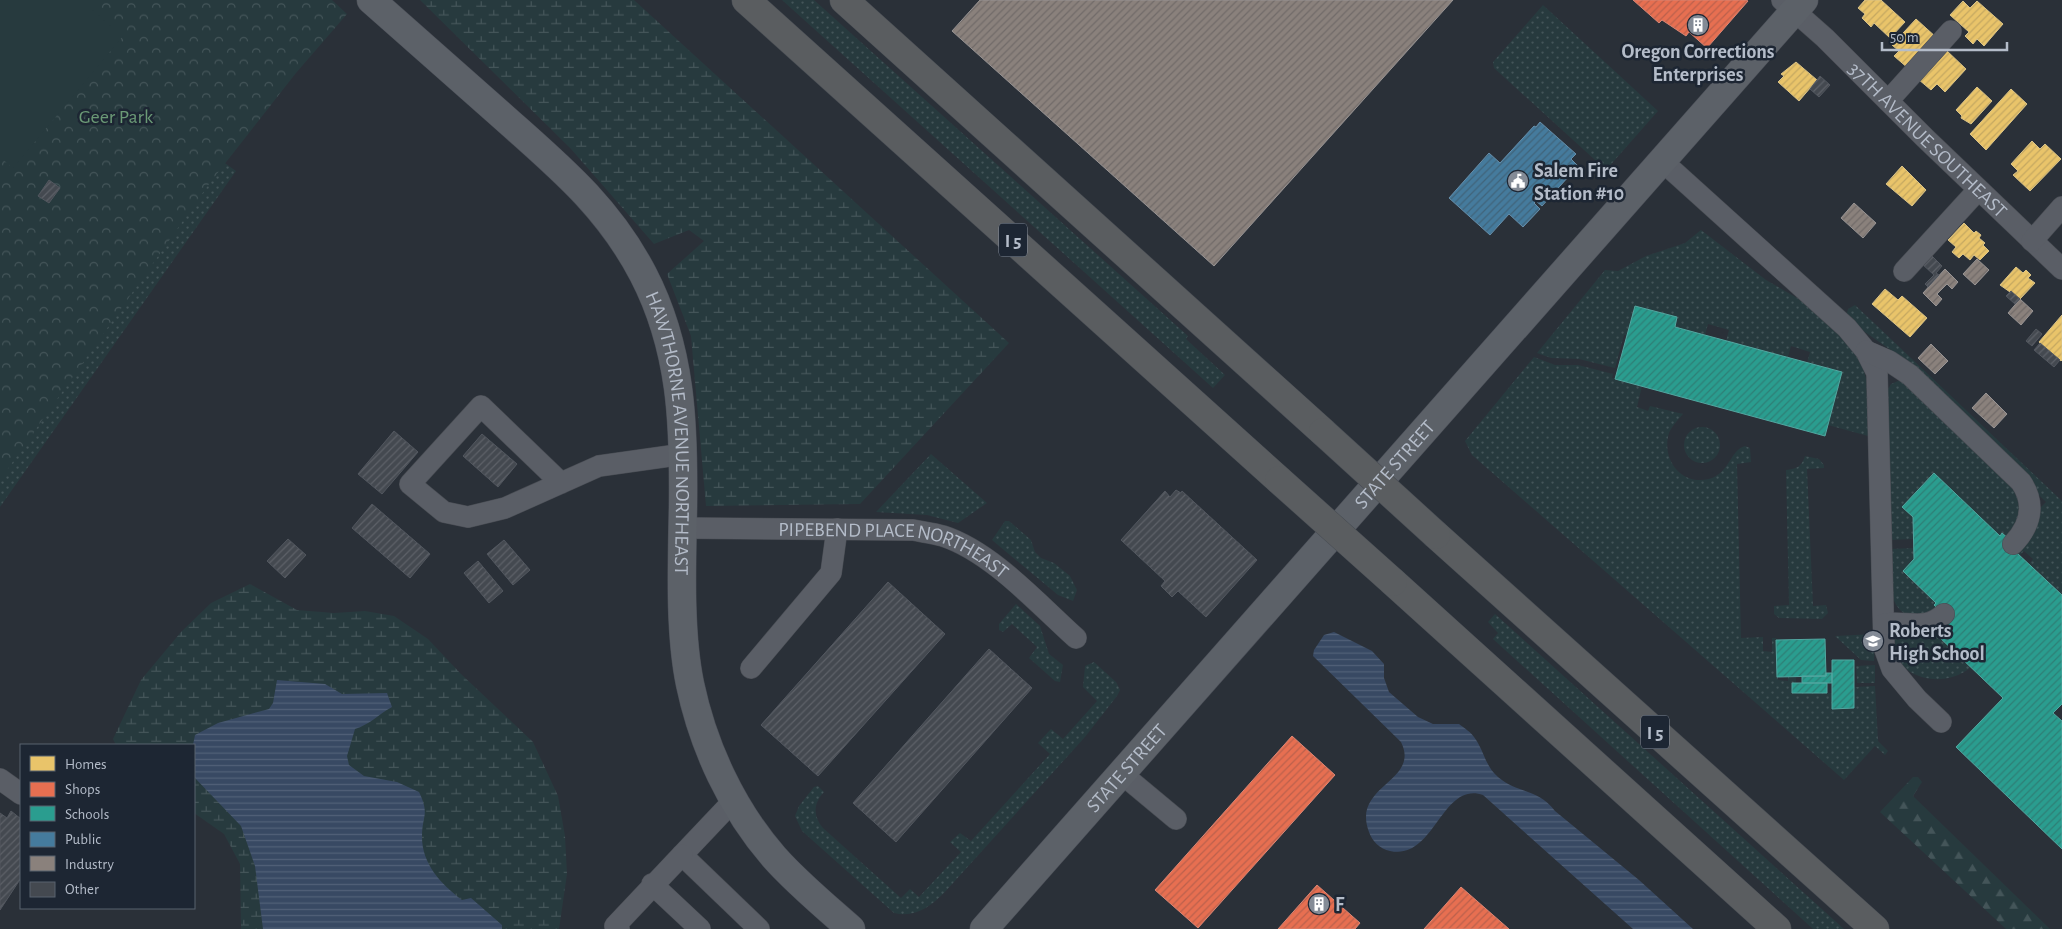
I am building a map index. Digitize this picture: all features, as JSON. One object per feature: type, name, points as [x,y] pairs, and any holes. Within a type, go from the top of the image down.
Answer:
[{"type":"highway","name":"I 5","points":[[746,0],[1777,929]]},
{"type":"highway","name":"I 5","points":[[844,0],[1875,929]]},
{"type":"main road","name":"HAWTHORNE AVENUE NORTHEAST","points":[[371,0],[590,196],[622,239],[644,275],[676,364],[681,395],[684,454],[682,528],[684,634],[690,682],[703,733],[735,799],[755,833],[774,857],[799,883],[851,929]]},
{"type":"main road","name":"STATE STREET","points":[[984,929],[1661,160],[1793,4]]},
{"type":"street","name":"37TH AVENUE SOUTHEAST","points":[[1793,4],[1978,190],[2062,269]]},
{"type":"street","points":[[1888,101],[1952,31]]},
{"type":"street","points":[[1661,160],[1846,328],[1866,351],[1877,373],[1884,646],[1892,669],[1917,700],[1941,722]]},
{"type":"street","points":[[1904,271],[1978,190]]},
{"type":"street","points":[[2032,241],[2062,207]]},
{"type":"street","points":[[1866,351],[1889,361],[1910,375],[2021,482],[2029,494],[2031,512],[2022,534],[2013,544]]},
{"type":"street","points":[[561,483],[481,406],[410,484],[444,512],[468,517],[505,508],[561,483],[598,466],[684,454]]},
{"type":"street","name":"PIPEBEND PLACE NORTHEAST","points":[[682,528],[913,530],[943,536],[967,546],[998,568],[1076,638]]},
{"type":"street","points":[[750,668],[831,573],[837,529]]},
{"type":"street","points":[[1884,624],[1899,621],[1926,625],[1944,614]]},
{"type":"street","points":[[1122,774],[1176,819]]},
{"type":"street","points":[[0,779],[20,793]]},
{"type":"street","points":[[615,928],[652,884],[735,799]]},
{"type":"street","points":[[682,855],[759,929]]},
{"type":"street","points":[[652,884],[700,929]]},
{"type":"green space","name":"Geer Park","points":[[0,0],[332,0],[347,14],[296,73],[209,184],[0,480]]},
{"type":"green space","points":[[0,0],[80,0],[123,36],[13,168],[0,157]]},
{"type":"green space","points":[[420,0],[634,0],[1009,343],[860,504],[706,506],[691,336],[667,274],[704,241],[689,230],[654,244],[571,149]]},
{"type":"green space","points":[[782,0],[814,0],[1188,336],[1186,339],[1225,375],[1213,388]]},
{"type":"green space","points":[[1543,5],[1658,111],[1606,170],[1494,68],[1493,62]]},
{"type":"green space","points":[[197,143],[236,171],[0,507],[0,348]]},
{"type":"green space","points":[[1701,230],[1766,280],[1806,303],[1852,348],[1863,367],[1868,386],[1868,436],[1828,425],[1842,372],[1807,363],[1810,352],[1791,346],[1788,357],[1726,341],[1729,330],[1708,324],[1705,335],[1675,327],[1677,317],[1636,306],[1627,335],[1624,335],[1615,368],[1579,359],[1551,358],[1537,353],[1605,270],[1618,271],[1646,256],[1685,243]]},
{"type":"green space","points":[[1855,305],[2062,501],[2062,595],[2029,564],[2033,559],[2024,551],[2020,555],[2017,553],[2040,508],[2046,502],[1895,353],[1862,330],[1847,313],[1848,309]]},
{"type":"green space","points":[[1534,357],[1555,365],[1578,365],[1613,374],[1612,378],[1642,386],[1637,407],[1648,411],[1650,406],[1683,414],[1673,425],[1667,443],[1671,461],[1682,474],[1690,478],[1699,480],[1716,476],[1726,467],[1740,448],[1745,446],[1750,448],[1751,462],[1737,464],[1741,638],[1763,637],[1763,651],[1772,652],[1772,638],[1776,638],[1778,680],[1788,681],[1788,676],[1796,676],[1796,683],[1792,684],[1792,693],[1832,693],[1832,709],[1854,708],[1854,687],[1875,686],[1878,741],[1888,751],[1885,755],[1875,746],[1844,780],[1472,455],[1465,441]]},
{"type":"green space","points":[[1902,381],[2009,478],[2025,512],[2009,539],[2002,534],[2000,536],[1934,473],[1902,507],[1913,517],[1914,539],[1890,540],[1887,391],[1891,384]]},
{"type":"green space","points":[[1702,427],[1709,428],[1715,432],[1719,438],[1719,452],[1715,458],[1709,462],[1702,463],[1695,462],[1689,458],[1685,452],[1684,445],[1685,438],[1689,432],[1695,428]]},
{"type":"green space","points":[[931,454],[987,503],[958,523],[927,515],[876,512]]},
{"type":"green space","points":[[1805,456],[1819,459],[1824,465],[1824,468],[1807,469],[1813,606],[1826,605],[1828,613],[1822,619],[1779,618],[1774,614],[1774,606],[1789,605],[1786,470],[1798,466]]},
{"type":"green space","points":[[1005,521],[1009,521],[1031,540],[1035,552],[1041,558],[1054,563],[1070,576],[1077,590],[1073,601],[1058,595],[992,540]]},
{"type":"green space","points":[[1914,548],[1914,559],[1903,571],[1936,603],[1934,605],[1939,610],[1933,615],[1909,615],[1901,611],[1892,596],[1890,586],[1890,549]]},
{"type":"green space","points":[[250,584],[297,610],[334,613],[365,611],[394,616],[428,639],[460,673],[533,742],[558,796],[565,836],[567,874],[559,929],[241,929],[240,864],[224,834],[195,814],[195,744],[116,744],[113,739],[141,680],[181,632],[211,603]]},
{"type":"green space","points":[[1016,604],[1040,626],[1049,654],[1063,665],[1060,682],[1055,681],[1029,658],[1037,647],[1012,624],[1003,632],[999,630],[999,624]]},
{"type":"green space","points":[[1495,614],[1844,929],[1813,929],[1493,639],[1498,633],[1488,622]]},
{"type":"green space","points":[[1950,621],[1937,635],[1971,667],[1959,675],[1945,679],[1931,679],[1918,676],[1898,660],[1894,647],[1895,632]]},
{"type":"green space","points":[[1875,634],[1874,661],[1861,660],[1835,636]]},
{"type":"green space","points":[[1094,662],[1116,682],[1120,690],[1117,696],[1085,737],[944,893],[928,907],[915,913],[894,913],[802,831],[795,816],[799,806],[814,787],[818,786],[824,792],[816,806],[816,814],[823,828],[901,898],[910,889],[919,897],[961,852],[950,842],[960,833],[971,841],[1050,754],[1038,743],[1051,729],[1063,739],[1097,701],[1083,687],[1085,666]]},
{"type":"green space","points":[[1875,665],[1875,683],[1857,683],[1856,666]]},
{"type":"green space","points":[[1913,777],[1918,777],[1922,782],[1913,796],[2050,929],[2006,929],[1880,812]]},
{"type":"water","points":[[1334,632],[1372,651],[1384,664],[1384,678],[1389,692],[1418,717],[1433,724],[1459,724],[1467,730],[1473,735],[1490,768],[1498,777],[1513,786],[1541,798],[1639,880],[1693,929],[1633,929],[1483,795],[1469,794],[1457,799],[1418,844],[1405,851],[1390,851],[1377,844],[1369,832],[1366,816],[1369,804],[1376,793],[1395,776],[1402,766],[1405,755],[1401,742],[1313,656],[1314,650],[1324,635]]},
{"type":"water","points":[[277,680],[325,684],[342,694],[387,693],[392,707],[365,725],[355,729],[347,756],[349,765],[364,776],[397,782],[419,792],[425,811],[422,830],[423,847],[429,865],[454,894],[462,900],[471,898],[502,925],[502,929],[263,929],[255,866],[241,826],[195,778],[195,744],[193,744],[195,735],[218,723],[269,709],[273,703]]},
{"type":"building: Homes","points":[[1865,0],[1881,0],[1905,22],[1890,38],[1874,23],[1871,27],[1862,18],[1865,14],[1858,8]]},
{"type":"building: Homes","points":[[1963,1],[1970,8],[1977,1],[2003,24],[1984,46],[1977,39],[1973,44],[1965,36],[1969,32],[1950,15]]},
{"type":"building: Homes","points":[[1916,19],[1937,38],[1909,69],[1894,56],[1899,51],[1892,45]]},
{"type":"building: Homes","points":[[1945,49],[1966,69],[1945,92],[1937,84],[1931,90],[1918,79]]},
{"type":"building: Homes","points":[[1796,62],[1817,80],[1799,101],[1778,82],[1784,76],[1781,74]]},
{"type":"building: Homes","points":[[1977,87],[1992,101],[1971,124],[1961,118],[1962,116],[1956,110]]},
{"type":"building: Homes","points":[[2011,89],[2027,104],[1986,150],[1970,134]]},
{"type":"building: Homes","points":[[2032,141],[2040,149],[2045,144],[2061,159],[2030,191],[2013,175],[2018,171],[2011,164]]},
{"type":"building: Homes","points":[[1902,166],[1926,190],[1912,206],[1886,184]]},
{"type":"building: Homes","points":[[1964,223],[1974,233],[1976,231],[1981,235],[1979,238],[1985,243],[1983,245],[1989,251],[1980,260],[1974,255],[1970,260],[1963,254],[1959,258],[1952,252],[1956,247],[1948,240]]},
{"type":"building: Homes","points":[[2016,267],[2023,273],[2026,270],[2031,275],[2028,278],[2035,283],[2020,299],[2000,285]]},
{"type":"building: Homes","points":[[1885,289],[1898,300],[1902,296],[1927,318],[1910,337],[1872,304]]},
{"type":"building: Homes","points":[[2062,315],[2062,360],[2061,361],[2039,342]]},
{"type":"building: Shops","name":"Oregon Corrections Enterprises","points":[[1633,0],[1748,1],[1707,48],[1689,32],[1686,36],[1662,20],[1659,23]]},
{"type":"building: Shops","points":[[1292,736],[1335,775],[1198,928],[1155,890]]},
{"type":"building: Shops","name":"F","points":[[1317,885],[1360,923],[1355,929],[1278,929]]},
{"type":"building: Shops","points":[[1461,887],[1509,929],[1424,929]]},
{"type":"building: Schools","points":[[1635,306],[1677,317],[1675,327],[1842,372],[1825,436],[1615,379]]},
{"type":"building: Schools","points":[[1934,473],[2000,536],[2002,533],[2009,539],[2017,553],[2062,595],[2062,704],[2053,713],[2062,721],[2062,849],[1956,747],[2003,698],[1937,635],[1950,621],[1934,605],[1936,603],[1903,571],[1914,559],[1913,517],[1902,507]]},
{"type":"building: Schools","points":[[1825,639],[1826,676],[1777,677],[1776,640]]},
{"type":"building: Schools","points":[[1832,660],[1854,660],[1854,708],[1832,709]]},
{"type":"building: Schools","points":[[1826,673],[1832,673],[1832,683],[1802,683],[1802,676],[1826,676]]},
{"type":"building: Schools","points":[[1792,683],[1827,683],[1827,693],[1792,693]]},
{"type":"building: Public","points":[[1540,122],[1576,154],[1571,159],[1578,166],[1542,206],[1536,201],[1534,203],[1540,209],[1523,227],[1509,214],[1490,235],[1449,198],[1489,153],[1500,163],[1534,126],[1536,127]]},
{"type":"building: Industry","points":[[980,0],[1453,0],[1214,266],[952,31]]},
{"type":"building: Industry","points":[[1854,203],[1876,223],[1863,238],[1841,218]]},
{"type":"building: Industry","points":[[1977,259],[1989,270],[1975,285],[1963,274]]},
{"type":"building: Industry","points":[[1945,269],[1958,282],[1952,289],[1947,284],[1937,294],[1942,299],[1936,306],[1923,293]]},
{"type":"building: Industry","points":[[2020,299],[2033,311],[2021,325],[2008,313]]},
{"type":"building: Industry","points":[[1931,344],[1948,361],[1935,374],[1918,358]]},
{"type":"building: Industry","points":[[1986,393],[2007,414],[1994,428],[1972,408]]},
{"type":"building: Other","points":[[1820,76],[1830,85],[1819,97],[1810,89]]},
{"type":"building: Other","points":[[49,180],[60,188],[49,203],[38,196]]},
{"type":"building: Other","points":[[1930,254],[1942,266],[1936,273],[1939,275],[1928,287],[1925,284],[1934,275],[1921,263]]},
{"type":"building: Other","points":[[2011,291],[2020,299],[2015,304],[2006,296]]},
{"type":"building: Other","points":[[2036,329],[2042,334],[2032,346],[2026,341]]},
{"type":"building: Other","points":[[2040,343],[2060,360],[2054,367],[2034,350]]},
{"type":"building: Other","points":[[394,431],[418,452],[382,494],[358,474]]},
{"type":"building: Other","points":[[482,434],[517,464],[498,487],[463,456]]},
{"type":"building: Other","points":[[1176,490],[1181,493],[1182,491],[1257,560],[1206,617],[1178,591],[1172,597],[1161,586],[1165,581],[1121,540],[1165,491],[1170,497]]},
{"type":"building: Other","points":[[372,504],[430,554],[410,578],[352,528]]},
{"type":"building: Other","points":[[288,539],[306,555],[285,578],[267,561]]},
{"type":"building: Other","points":[[504,540],[530,570],[513,585],[487,554]]},
{"type":"building: Other","points":[[478,561],[503,591],[489,603],[464,573]]},
{"type":"building: Other","points":[[888,582],[945,634],[818,776],[761,725]]},
{"type":"building: Other","points":[[989,649],[1032,688],[896,842],[853,803]]},
{"type":"building: Other","points":[[11,811],[20,818],[20,880],[0,910],[0,813],[7,818]]},
{"type":"place","name":"Oregon Corrections Enterprises","points":[[1698,25]]},
{"type":"place","name":"Salem Fire Station #10","points":[[1518,181]]},
{"type":"place","name":"Roberts High School","points":[[1873,641]]},
{"type":"place","name":"F","points":[[1319,904]]}]
